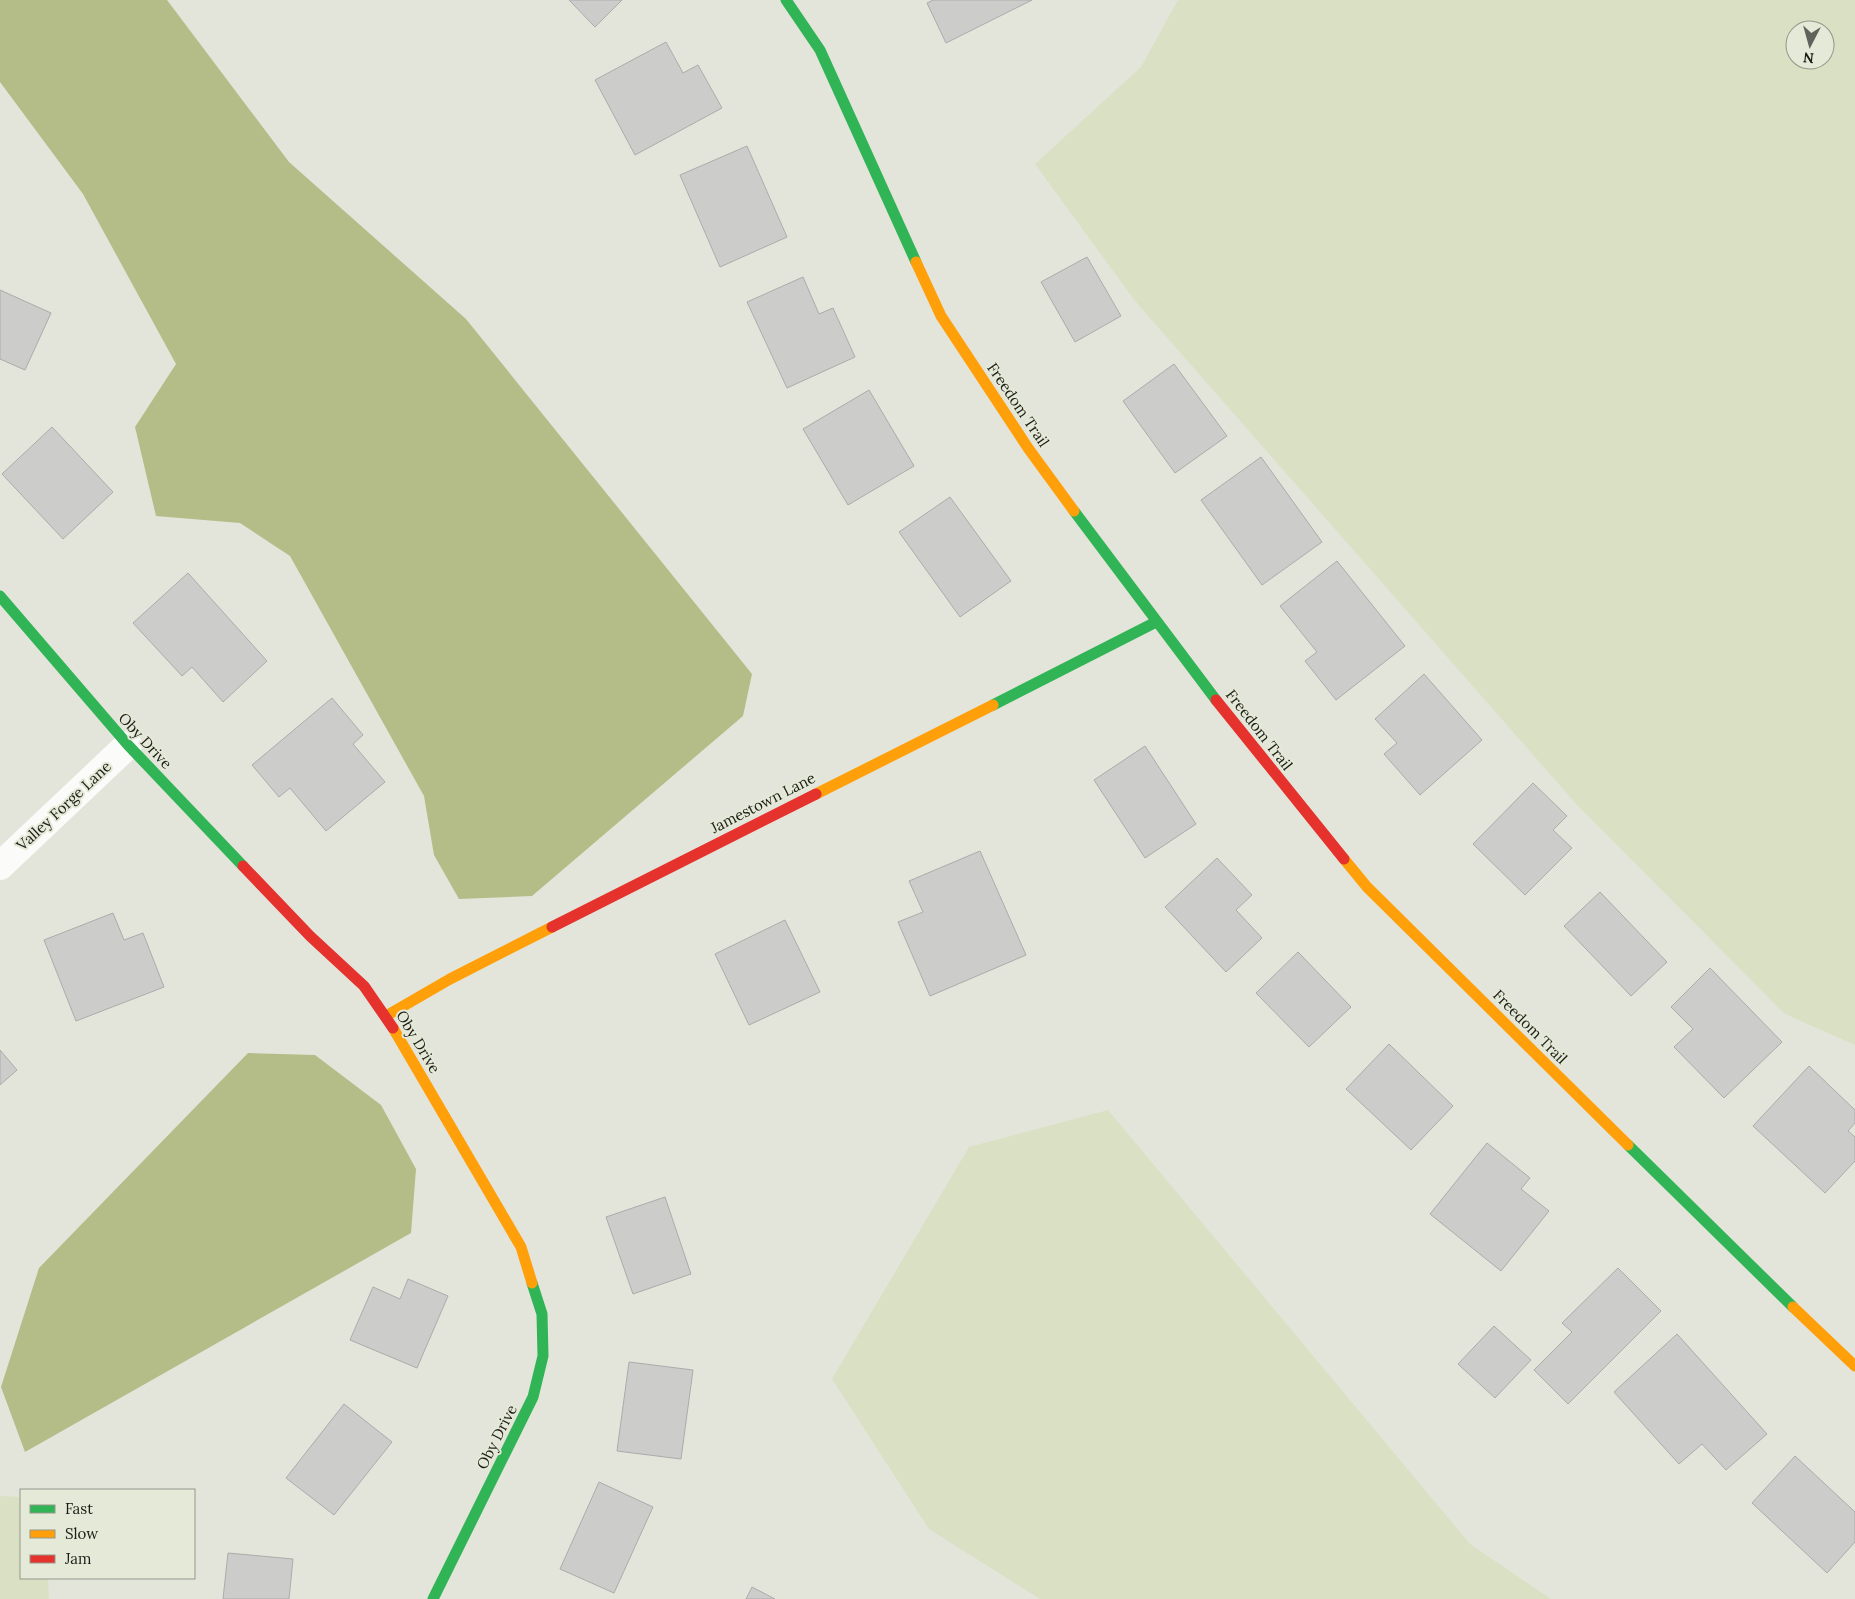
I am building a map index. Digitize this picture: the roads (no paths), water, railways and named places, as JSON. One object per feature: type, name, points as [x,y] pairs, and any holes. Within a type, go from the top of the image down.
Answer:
[{"type":"street","name":"Freedom Trail","points":[[786,0],[820,50],[941,316],[1028,448],[1156,622],[1284,787],[1367,887],[1676,1193],[1855,1366]]},
{"type":"street","name":"Oby Drive","points":[[0,596],[128,745],[310,936],[364,986],[386,1016],[521,1247],[542,1314],[543,1356],[533,1397],[434,1599]]},
{"type":"street","name":"Jamestown Lane","points":[[386,1016],[450,979],[1156,622]]},
{"type":"street","name":"Valley Forge Lane","points":[[0,866],[128,745]]}]
